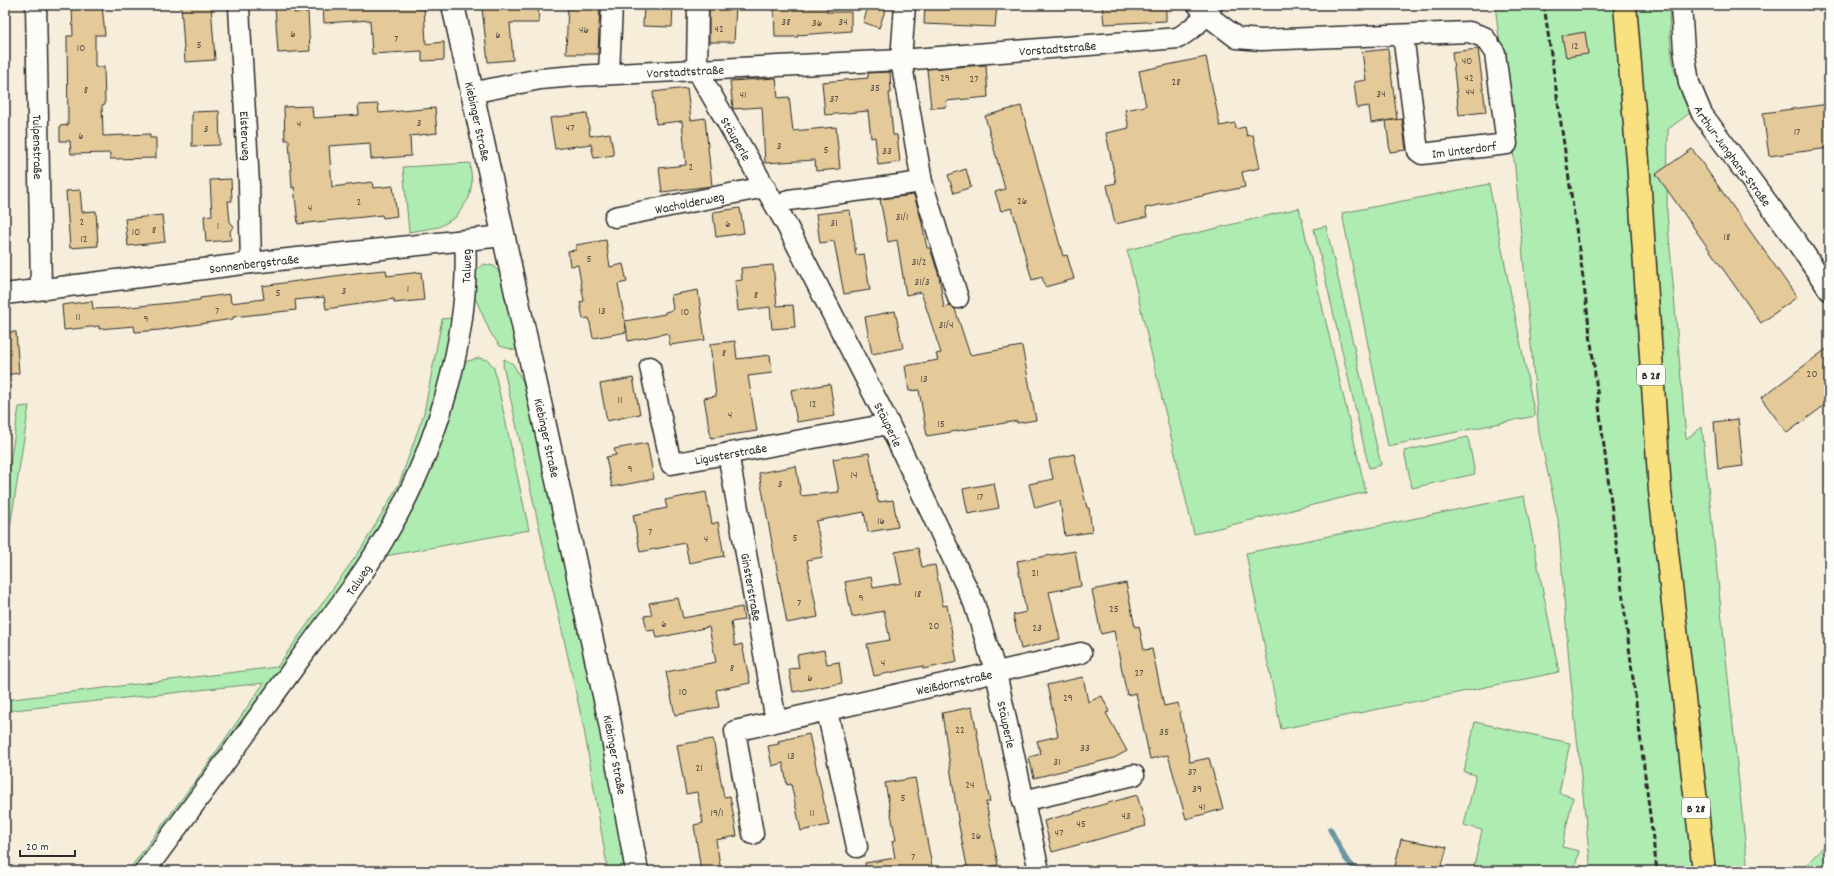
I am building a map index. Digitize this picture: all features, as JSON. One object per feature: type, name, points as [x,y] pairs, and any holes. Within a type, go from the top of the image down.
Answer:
[{"type":"main road","name":"B 28","points":[[1625,5],[1638,160],[1660,491],[1704,871]]},
{"type":"street","name":"Tulpenstraße","points":[[36,5],[41,289]]},
{"type":"street","name":"Kiebinger Straße","points":[[453,5],[471,93],[617,755],[637,871]]},
{"type":"street","points":[[609,74],[612,5]]},
{"type":"street","points":[[697,70],[698,5]]},
{"type":"street","points":[[904,5],[901,60],[922,182],[958,298]]},
{"type":"street","name":"Arthur-Junghans-Straße","points":[[1681,5],[1684,50],[1689,83],[1702,114],[1798,244],[1829,290]]},
{"type":"street","name":"Elsterweg","points":[[239,8],[249,184],[251,263]]},
{"type":"street","name":"Vorstadtstraße","points":[[471,93],[540,79],[609,74],[901,60],[1178,38],[1195,27],[1206,8]]},
{"type":"street","name":"Im Unterdorf","points":[[1206,8],[1237,38],[1261,40],[1403,34],[1469,32],[1484,37],[1495,53],[1507,144],[1422,154],[1418,151],[1403,34]]},
{"type":"street","name":"Stäuperle","points":[[697,70],[765,187],[889,424],[974,603],[996,673],[1039,871]]},
{"type":"street","points":[[789,200],[922,182]]},
{"type":"street","name":"Wacholderweg","points":[[615,218],[765,187]]},
{"type":"street","name":"Sonnenbergstraße","points":[[5,294],[251,263],[503,236]]},
{"type":"street","name":"Talweg","points":[[145,871],[341,602],[388,533],[405,502],[421,469],[432,439],[452,368],[459,336],[465,287],[467,264],[465,241]]},
{"type":"street","name":"Ligusterstraße","points":[[650,367],[671,464],[889,424]]},
{"type":"street","name":"Ginsterstraße","points":[[728,453],[776,721]]},
{"type":"street","name":"Weißdornstraße","points":[[753,834],[735,731],[1081,653]]},
{"type":"street","points":[[827,711],[858,847]]},
{"type":"street","points":[[1023,801],[1134,775]]},
{"type":"green space","points":[[1495,5],[1669,5],[1671,47],[1675,73],[1690,113],[1668,129],[1667,212],[1686,439],[1702,427],[1748,871],[1591,871],[1569,662],[1558,519],[1539,433],[1515,168]]},
{"type":"green space","points":[[470,163],[472,182],[469,198],[456,217],[439,227],[409,232],[403,167]]},
{"type":"green space","points":[[1489,184],[1535,416],[1388,446],[1342,213]]},
{"type":"green space","points":[[1299,208],[1366,492],[1194,534],[1127,250]]},
{"type":"green space","points":[[1326,226],[1381,465],[1369,468],[1314,229]]},
{"type":"green space","points":[[483,264],[494,266],[502,276],[518,351],[500,346],[490,332],[473,293],[472,274]]},
{"type":"green space","points":[[452,318],[450,348],[416,461],[370,550],[138,871],[128,871],[205,768],[264,683],[5,711],[5,700],[277,667],[361,549],[399,484],[424,413],[442,319]]},
{"type":"green space","points":[[478,358],[488,360],[494,368],[529,530],[380,557],[465,362]]},
{"type":"green space","points":[[504,359],[513,364],[525,385],[610,774],[626,871],[608,871],[584,729],[503,365]]},
{"type":"green space","points":[[29,406],[5,560],[5,494],[19,407]]},
{"type":"green space","points":[[1468,437],[1475,474],[1412,488],[1404,451]]},
{"type":"green space","points":[[1524,496],[1559,672],[1281,729],[1246,553]]},
{"type":"green space","points":[[1475,722],[1570,743],[1559,793],[1573,797],[1562,847],[1579,851],[1574,871],[1473,871],[1482,830],[1464,825],[1476,775],[1464,772]]},
{"type":"green space","points":[[1829,841],[1829,871],[1800,871]]},
{"type":"building","points":[[72,5],[102,5],[105,35],[95,35],[95,67],[104,67],[105,104],[102,105],[103,136],[150,134],[150,138],[156,138],[156,158],[110,159],[110,153],[71,154],[70,141],[60,141],[60,126],[68,125],[67,36],[73,36]]},
{"type":"building","points":[[181,5],[211,5],[215,60],[185,62]]},
{"type":"building","points":[[294,5],[294,13],[308,12],[310,51],[278,53],[275,6]]},
{"type":"building","points":[[323,5],[418,5],[419,9],[424,8],[426,44],[444,42],[444,60],[422,61],[422,51],[372,54],[370,20],[324,23]]},
{"type":"building","points":[[511,5],[538,5],[539,23],[510,23],[513,60],[488,62],[482,8]]},
{"type":"building","points":[[568,5],[600,5],[598,54],[566,54]]},
{"type":"building","points":[[644,5],[673,5],[672,27],[643,26]]},
{"type":"building","points":[[709,5],[736,5],[734,42],[709,42]]},
{"type":"building","points":[[780,5],[811,5],[811,7],[827,7],[827,12],[851,12],[851,31],[798,35],[798,37],[775,37],[774,7],[780,7]]},
{"type":"building","points":[[869,5],[887,5],[879,28],[863,22]]},
{"type":"building","points":[[925,5],[997,5],[995,27],[924,24]]},
{"type":"building","points":[[1102,5],[1166,5],[1166,21],[1104,24]]},
{"type":"building","points":[[1585,32],[1588,54],[1566,57],[1562,36]]},
{"type":"building","points":[[1388,49],[1397,119],[1371,123],[1369,106],[1357,108],[1354,82],[1366,80],[1362,52]]},
{"type":"building","points":[[1478,49],[1486,112],[1459,115],[1452,52]]},
{"type":"building","points":[[1206,57],[1220,126],[1235,123],[1236,129],[1245,127],[1247,136],[1253,135],[1260,168],[1242,172],[1245,187],[1145,208],[1147,217],[1115,224],[1107,185],[1116,183],[1106,133],[1129,128],[1125,110],[1146,106],[1139,71]]},
{"type":"building","points":[[986,65],[988,97],[946,101],[947,107],[931,108],[927,69]]},
{"type":"building","points":[[890,72],[891,93],[889,93],[893,135],[897,135],[900,162],[878,165],[875,137],[871,138],[868,111],[825,115],[822,82],[868,78],[868,73]]},
{"type":"building","points":[[776,78],[778,98],[789,97],[793,131],[836,127],[840,169],[816,171],[815,160],[765,163],[762,107],[733,109],[730,81]]},
{"type":"building","points":[[687,88],[691,120],[705,118],[712,186],[662,192],[659,168],[686,165],[682,121],[656,124],[653,92]]},
{"type":"building","points":[[378,104],[379,113],[435,108],[437,133],[410,136],[411,156],[371,159],[370,143],[329,146],[332,187],[372,182],[373,188],[393,186],[397,216],[383,218],[382,215],[298,224],[294,187],[292,188],[289,140],[285,140],[284,107],[312,106],[313,118],[359,115],[358,105]]},
{"type":"building","points":[[1829,104],[1829,148],[1769,156],[1763,113]]},
{"type":"building","points":[[1021,106],[1063,256],[1067,255],[1074,279],[1045,287],[1042,277],[1032,280],[1012,208],[1001,211],[995,192],[1005,189],[985,116]]},
{"type":"building","points":[[219,111],[220,145],[192,146],[192,112]]},
{"type":"building","points":[[587,113],[590,136],[610,133],[614,155],[594,158],[591,144],[555,149],[550,118]]},
{"type":"building","points":[[1402,119],[1406,150],[1390,152],[1386,121]]},
{"type":"building","points":[[1692,149],[1797,297],[1761,323],[1656,174]]},
{"type":"building","points":[[966,169],[971,187],[954,193],[948,175]]},
{"type":"building","points":[[231,179],[232,201],[228,201],[230,222],[234,226],[230,231],[231,240],[206,242],[204,216],[212,215],[210,180]]},
{"type":"building","points":[[80,190],[82,212],[96,211],[98,246],[70,248],[66,191]]},
{"type":"building","points":[[914,195],[927,248],[930,248],[939,276],[944,308],[950,306],[955,309],[970,355],[1022,346],[1036,420],[1017,423],[1017,421],[927,436],[919,390],[909,391],[905,366],[938,360],[936,354],[941,353],[921,292],[906,295],[897,240],[888,242],[880,199]]},
{"type":"building","points":[[740,208],[744,233],[716,237],[713,212]]},
{"type":"building","points":[[850,210],[856,255],[864,254],[870,290],[844,294],[834,241],[820,243],[816,214]]},
{"type":"building","points":[[162,215],[165,242],[128,246],[125,219]]},
{"type":"building","points":[[606,240],[610,267],[623,264],[627,282],[618,284],[627,332],[593,338],[589,318],[583,319],[580,302],[584,301],[578,265],[570,266],[568,251],[576,250],[576,245]]},
{"type":"building","points":[[773,265],[777,306],[793,305],[795,327],[772,329],[770,307],[738,311],[735,281],[742,280],[741,268]]},
{"type":"building","points":[[386,270],[387,276],[421,272],[424,300],[394,303],[394,299],[326,309],[324,297],[295,300],[296,310],[233,317],[233,319],[160,330],[135,332],[134,326],[99,329],[99,326],[64,330],[62,305],[92,301],[93,309],[120,308],[200,300],[200,298],[230,294],[231,303],[264,299],[262,286]]},
{"type":"building","points":[[698,290],[705,340],[670,345],[668,333],[628,341],[625,321],[665,314],[665,312],[673,310],[671,295]]},
{"type":"building","points":[[895,311],[903,348],[872,354],[865,317]]},
{"type":"building","points":[[5,332],[16,332],[19,373],[5,375]]},
{"type":"building","points":[[735,341],[737,359],[770,355],[772,373],[748,376],[757,431],[711,438],[704,398],[716,396],[710,344]]},
{"type":"building","points":[[1829,347],[1829,402],[1787,433],[1761,398]]},
{"type":"building","points":[[633,378],[640,414],[607,421],[600,384]]},
{"type":"building","points":[[830,384],[835,416],[797,422],[791,390]]},
{"type":"building","points":[[1738,419],[1743,466],[1718,469],[1714,422]]},
{"type":"building","points":[[647,443],[654,479],[612,487],[606,457],[616,455],[614,449]]},
{"type":"building","points":[[869,453],[878,502],[893,500],[898,527],[868,532],[864,512],[816,521],[823,557],[807,560],[818,617],[787,623],[759,473],[796,466],[801,496],[839,492],[833,459]]},
{"type":"building","points":[[1074,454],[1087,508],[1089,508],[1092,532],[1065,536],[1060,501],[1035,508],[1029,484],[1053,479],[1049,460]]},
{"type":"building","points":[[994,483],[999,508],[968,514],[963,489]]},
{"type":"building","points":[[706,492],[712,524],[718,522],[724,556],[689,563],[685,543],[640,552],[633,515],[667,508],[665,500]]},
{"type":"building","points":[[918,548],[922,567],[935,565],[943,606],[947,605],[957,662],[923,669],[923,666],[874,676],[867,644],[890,640],[884,611],[852,617],[845,582],[871,577],[873,588],[901,583],[895,552]]},
{"type":"building","points":[[1075,551],[1081,586],[1049,592],[1060,639],[1021,649],[1013,615],[1026,612],[1017,561]]},
{"type":"building","points":[[1126,583],[1135,627],[1139,626],[1144,650],[1152,649],[1164,706],[1178,703],[1190,762],[1209,758],[1223,809],[1186,819],[1168,755],[1150,759],[1136,693],[1127,695],[1114,631],[1101,634],[1092,590]]},
{"type":"building","points":[[678,598],[683,618],[742,607],[744,620],[731,622],[735,646],[742,644],[750,683],[716,690],[719,707],[675,715],[666,672],[716,662],[709,627],[657,638],[655,630],[647,631],[644,616],[652,615],[649,603]]},
{"type":"building","points":[[824,650],[827,664],[839,662],[842,683],[793,692],[789,669],[799,668],[797,655]]},
{"type":"building","points":[[1083,677],[1088,702],[1102,696],[1109,712],[1106,713],[1127,751],[1114,758],[1034,778],[1029,757],[1041,754],[1037,741],[1058,736],[1047,685]]},
{"type":"building","points":[[972,707],[990,802],[986,802],[998,865],[968,871],[959,826],[942,713]]},
{"type":"building","points":[[809,734],[829,825],[801,831],[791,784],[787,785],[783,763],[772,766],[768,746],[779,744],[778,741]]},
{"type":"building","points":[[713,739],[724,797],[730,796],[737,836],[716,840],[721,871],[701,871],[694,825],[703,823],[697,792],[686,794],[677,745]]},
{"type":"building","points":[[915,778],[933,871],[866,871],[865,863],[895,858],[892,841],[896,840],[885,783]]},
{"type":"building","points":[[1137,795],[1146,826],[1052,852],[1044,821]]},
{"type":"building","points":[[1401,839],[1447,847],[1441,869],[1425,865],[1424,871],[1394,871]]},
{"type":"waterway","points":[[1330,829],[1345,858],[1357,871]]},
{"type":"railway","points":[[1544,5],[1582,270],[1657,871]]}]
